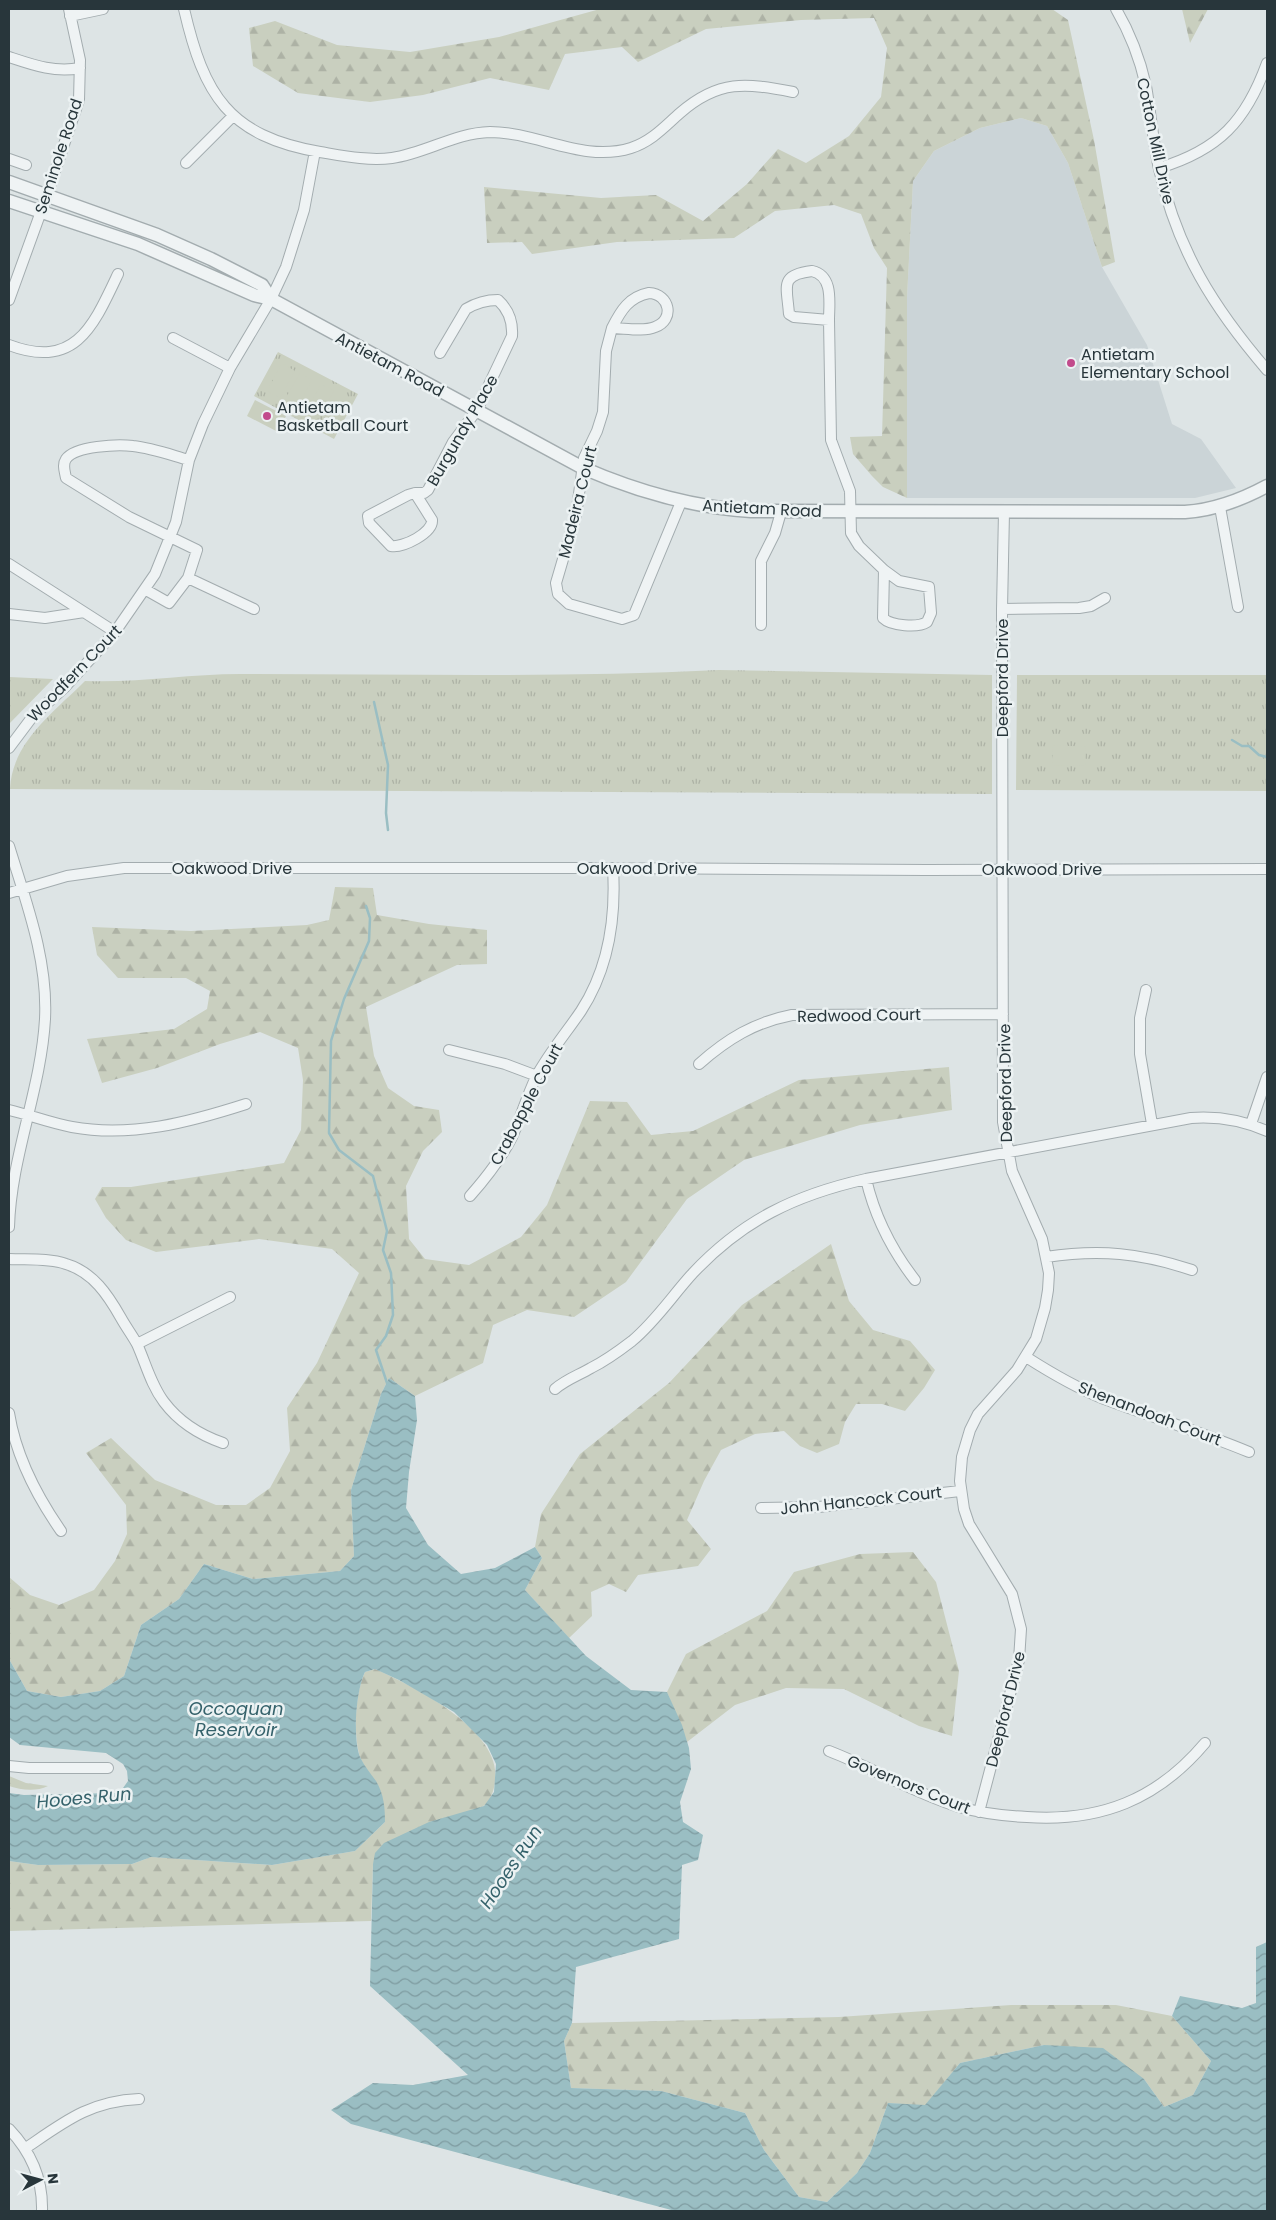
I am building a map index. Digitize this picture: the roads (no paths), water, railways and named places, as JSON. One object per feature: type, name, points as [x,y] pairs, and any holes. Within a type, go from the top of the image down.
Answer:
[{"type":"street","points":[[70,12],[103,9]]},
{"type":"street","points":[[184,9],[206,82],[233,116],[246,126],[272,140],[315,151],[370,159],[390,158],[423,150],[462,135],[492,132],[589,152],[618,151],[645,142],[665,129],[694,102],[721,89],[750,84],[793,92]]},
{"type":"street","name":"Cotton Mill Drive","points":[[1116,9],[1132,41],[1140,63],[1146,87],[1159,168],[1177,229],[1203,284],[1233,330],[1267,370]]},
{"type":"street","name":"Seminole Road","points":[[9,300],[40,212],[48,195],[79,100],[80,68],[70,12]]},
{"type":"street","points":[[9,57],[47,69],[80,68]]},
{"type":"street","points":[[1159,168],[1188,158],[1208,147],[1232,127],[1252,100],[1267,63]]},
{"type":"street","points":[[186,163],[233,116]]},
{"type":"street","name":"Woodfern Court","points":[[9,748],[32,716],[65,687],[115,632],[146,590],[171,538],[181,503],[189,460],[200,430],[230,368],[271,299],[297,236],[315,151]]},
{"type":"street","points":[[9,159],[26,164]]},
{"type":"street","name":"Antietam Road","points":[[9,182],[157,235],[211,259],[262,285],[271,299]]},
{"type":"street","name":"Antietam Road","points":[[9,201],[138,244],[254,295],[271,299],[582,468],[620,484],[681,502],[722,509],[781,512],[1185,512],[1206,511],[1220,507],[1267,486]]},
{"type":"street","points":[[829,320],[794,317],[789,314],[787,288],[790,278],[794,274],[812,271],[819,272],[826,279],[829,320],[829,432],[834,451],[848,482],[851,512],[850,525],[855,540],[884,570],[899,580],[929,587],[931,613],[927,622],[919,625],[890,624],[883,618],[884,570]]},
{"type":"street","points":[[9,344],[25,351],[47,354],[63,350],[78,342],[101,307],[118,274]]},
{"type":"street","name":"Madeira Court","points":[[612,328],[654,328],[664,320],[667,312],[665,300],[657,293],[649,293],[633,298],[618,315],[612,328],[606,351],[603,412],[597,431],[584,458],[576,515],[556,583],[558,594],[569,604],[622,619],[634,615],[681,502]]},
{"type":"street","name":"Burgundy Place","points":[[415,493],[432,520],[431,528],[402,546],[391,546],[369,523],[368,516],[408,495],[415,493],[424,492],[428,490],[453,442],[477,410],[512,336],[513,326],[507,311],[498,300],[473,305],[466,310],[440,353]]},
{"type":"street","points":[[173,338],[230,368]]},
{"type":"street","points":[[146,590],[169,603],[188,578],[197,550],[129,517],[66,478],[64,465],[66,458],[76,452],[100,447],[134,446],[189,460]]},
{"type":"street","points":[[1220,507],[1238,607]]},
{"type":"street","points":[[761,625],[761,561],[775,533],[781,512]]},
{"type":"street","name":"Deepford Drive","points":[[979,1812],[1019,1660],[1020,1630],[1018,1612],[1012,1594],[969,1524],[960,1491],[962,1457],[970,1430],[978,1414],[1026,1357],[1036,1339],[1046,1308],[1048,1272],[1046,1257],[1033,1218],[1019,1190],[1007,1152],[1003,1122],[1002,609],[1004,512]]},
{"type":"street","points":[[9,564],[115,632]]},
{"type":"street","points":[[188,578],[254,609]]},
{"type":"street","points":[[1002,609],[1079,608],[1091,606],[1105,598]]},
{"type":"street","points":[[9,614],[45,618],[84,612]]},
{"type":"street","points":[[9,846],[40,956],[44,999],[40,1058],[14,1174],[9,1227]]},
{"type":"street","name":"Oakwood Drive","points":[[9,893],[67,876],[124,868],[1267,869]]},
{"type":"street","name":"Crabapple Court","points":[[470,1196],[497,1162],[511,1138],[537,1076],[555,1046],[580,1011],[598,977],[611,932],[614,911],[613,868]]},
{"type":"street","points":[[1146,990],[1140,1018],[1140,1054],[1152,1124]]},
{"type":"street","name":"Redwood Court","points":[[699,1064],[726,1041],[743,1031],[772,1019],[792,1015],[1003,1014]]},
{"type":"street","points":[[449,1050],[505,1064],[537,1076]]},
{"type":"street","points":[[1251,1124],[1267,1077]]},
{"type":"street","points":[[9,1110],[84,1128],[144,1130],[182,1122],[246,1104]]},
{"type":"street","points":[[555,1389],[613,1355],[631,1342],[660,1313],[692,1274],[714,1252],[751,1223],[794,1201],[821,1191],[866,1180],[1152,1124],[1208,1117],[1225,1118],[1251,1124],[1267,1131]]},
{"type":"street","points":[[866,1180],[878,1220],[888,1242],[915,1280]]},
{"type":"street","points":[[1046,1257],[1070,1254],[1117,1253],[1152,1258],[1192,1270]]},
{"type":"street","points":[[9,1259],[64,1263],[87,1274],[107,1293],[137,1344],[149,1376],[164,1402],[187,1424],[200,1433],[223,1443]]},
{"type":"street","points":[[137,1344],[230,1296]]},
{"type":"street","name":"Shenandoah Court","points":[[1026,1357],[1077,1386],[1103,1398],[1209,1435],[1249,1452]]},
{"type":"street","points":[[9,1413],[14,1438],[33,1487],[61,1531]]},
{"type":"street","name":"John Hancock Court","points":[[761,1508],[818,1507],[960,1491]]},
{"type":"street","name":"Governors Court","points":[[829,1751],[936,1798],[979,1812],[1046,1819],[1087,1815],[1111,1810],[1130,1803],[1162,1785],[1192,1758],[1205,1743]]},
{"type":"street","points":[[9,1766],[29,1768],[108,1768]]},
{"type":"street","points":[[26,2148],[78,2113],[113,2100],[139,2099]]},
{"type":"street","points":[[9,2129],[26,2148],[38,2174],[42,2211]]},
{"type":"water","name":"Occoquan Reservoir","points":[[389,1378],[415,1396],[417,1420],[406,1508],[428,1545],[461,1574],[495,1568],[535,1547],[542,1558],[525,1590],[586,1656],[631,1690],[667,1692],[682,1725],[689,1748],[691,1769],[680,1802],[683,1822],[703,1835],[698,1860],[682,1865],[679,1939],[576,1967],[572,2023],[564,2041],[571,2088],[661,2091],[745,2113],[764,2150],[799,2197],[827,2202],[857,2173],[870,2153],[888,2103],[925,2105],[960,2063],[1044,2045],[1103,2048],[1144,2079],[1164,2107],[1193,2095],[1211,2061],[1172,2016],[1180,1996],[1242,2008],[1256,2003],[1256,1947],[1267,1942],[1267,2211],[675,2211],[351,2124],[331,2110],[373,2083],[413,2085],[468,2075],[370,1986],[373,1864],[375,1853],[384,1843],[429,1822],[484,1806],[494,1792],[496,1764],[487,1745],[454,1712],[399,1680],[375,1669],[365,1672],[362,1680],[357,1703],[356,1728],[358,1751],[361,1759],[381,1791],[385,1822],[355,1851],[272,1865],[151,1857],[132,1864],[38,1865],[9,1861],[9,1793],[24,1795],[116,1793],[128,1781],[127,1771],[123,1764],[106,1753],[20,1745],[9,1737],[9,1659],[27,1691],[61,1697],[100,1691],[124,1676],[141,1625],[179,1599],[204,1564],[253,1579],[340,1571],[354,1556],[351,1490],[381,1394]]},
{"type":"waterway","points":[[374,702],[388,765],[386,813],[388,830]]},
{"type":"waterway","points":[[1232,740],[1242,746],[1249,746],[1259,755],[1267,757]]},
{"type":"waterway","points":[[366,906],[370,918],[369,941],[344,999],[331,1041],[329,1133],[339,1150],[373,1176],[387,1231],[383,1250],[391,1273],[393,1315],[386,1336],[376,1350],[387,1383]]},
{"type":"place","name":"Antietam Elementary School","points":[[1071,363]]},
{"type":"place","name":"Antietam Basketball Court","points":[[267,416]]},
{"type":"water label","name":"Hooes Run","points":[[84,1798]]},
{"type":"water label","name":"Hooes Run","points":[[511,1867]]}]
